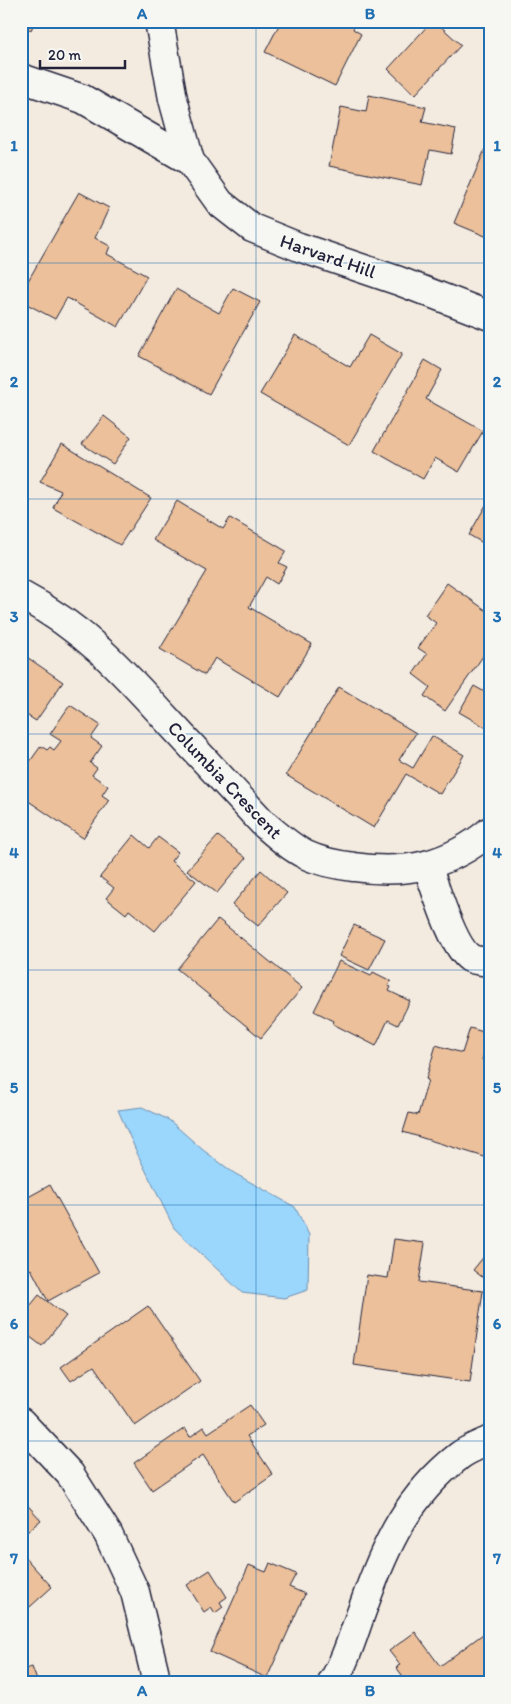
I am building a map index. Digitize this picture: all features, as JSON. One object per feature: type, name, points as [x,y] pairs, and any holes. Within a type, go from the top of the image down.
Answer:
[{"type":"street","points":[[159,21],[173,99],[190,161]]},
{"type":"street","points":[[21,78],[83,99],[190,161]]},
{"type":"street","name":"Harvard Hill","points":[[190,161],[220,203],[252,228],[299,247],[399,281],[490,316]]},
{"type":"street","name":"Columbia Crescent","points":[[21,594],[41,605],[83,634],[117,665],[263,823],[284,841],[308,855],[338,865],[370,870],[400,870],[427,864],[457,853],[476,843],[490,831]]},
{"type":"street","points":[[427,864],[450,928],[459,946],[471,958],[490,962]]},
{"type":"street","points":[[21,1422],[70,1474],[108,1534],[135,1592],[156,1683]]},
{"type":"street","points":[[332,1683],[341,1669],[371,1584],[393,1534],[418,1495],[460,1455],[490,1440]]},
{"type":"water","points":[[142,1107],[169,1120],[203,1150],[234,1173],[295,1207],[309,1235],[308,1290],[284,1298],[242,1293],[174,1228],[118,1110]]},
{"type":"building","points":[[21,21],[35,21],[31,30],[21,25]]},
{"type":"building","points":[[281,21],[357,21],[353,29],[361,34],[335,86],[265,52]]},
{"type":"building","points":[[432,21],[435,21],[461,45],[415,95],[388,69]]},
{"type":"building","points":[[369,95],[426,107],[422,122],[456,129],[451,154],[430,150],[422,185],[329,166],[341,107],[366,112]]},
{"type":"building","points":[[21,113],[27,115],[21,137]]},
{"type":"building","points":[[485,149],[490,151],[490,238],[454,223]]},
{"type":"building","points":[[79,192],[109,208],[95,238],[110,246],[107,254],[147,276],[118,327],[67,298],[55,319],[21,301],[21,293]]},
{"type":"building","points":[[233,288],[260,302],[209,394],[139,356],[176,289],[219,313]]},
{"type":"building","points":[[295,335],[350,367],[369,335],[402,354],[349,445],[260,394]]},
{"type":"building","points":[[425,360],[442,370],[426,399],[483,431],[459,472],[435,458],[423,479],[374,451]]},
{"type":"building","points":[[104,416],[131,437],[113,464],[82,444]]},
{"type":"building","points":[[62,444],[151,498],[120,545],[53,508],[61,491],[40,482]]},
{"type":"building","points":[[490,498],[490,547],[469,535]]},
{"type":"building","points":[[177,501],[223,529],[230,518],[286,551],[279,563],[287,567],[277,584],[266,577],[249,607],[312,644],[280,697],[215,658],[205,675],[160,649],[207,571],[153,540]]},
{"type":"building","points":[[447,583],[490,613],[490,646],[445,711],[424,696],[430,687],[413,674],[427,654],[418,648],[436,623],[425,615]]},
{"type":"building","points":[[24,655],[63,682],[36,721],[25,714],[21,719],[21,660]]},
{"type":"building","points":[[474,686],[490,695],[490,730],[459,712]]},
{"type":"building","points":[[339,687],[416,733],[399,760],[413,768],[432,736],[464,755],[440,794],[406,774],[374,828],[286,775]]},
{"type":"building","points":[[70,705],[100,725],[91,738],[102,746],[90,763],[97,768],[92,775],[108,786],[102,795],[109,800],[83,838],[21,796],[21,774],[41,746],[47,750],[50,747],[54,750],[61,741],[50,734]]},
{"type":"building","points":[[134,835],[149,848],[158,837],[178,852],[171,861],[196,881],[155,931],[129,910],[126,914],[106,898],[114,888],[100,877]]},
{"type":"building","points":[[218,836],[246,858],[217,893],[187,870]]},
{"type":"building","points":[[261,870],[287,893],[258,926],[232,905]]},
{"type":"building","points":[[218,919],[302,988],[261,1038],[177,969]]},
{"type":"building","points":[[354,925],[385,939],[369,970],[339,956]]},
{"type":"building","points":[[339,961],[371,976],[373,972],[391,981],[388,986],[391,987],[389,991],[410,1001],[398,1025],[388,1020],[376,1046],[333,1024],[334,1021],[314,1011]]},
{"type":"building","points":[[470,1028],[490,1034],[482,1060],[490,1062],[490,1119],[485,1136],[490,1138],[488,1158],[403,1132],[409,1113],[418,1115],[436,1045],[462,1053]]},
{"type":"building","points":[[50,1185],[99,1273],[48,1301],[31,1269],[21,1275],[21,1214],[23,1213],[21,1201]]},
{"type":"building","points":[[394,1239],[425,1243],[419,1282],[483,1291],[470,1382],[354,1365],[367,1275],[388,1278]]},
{"type":"building","points":[[490,1249],[490,1283],[473,1270]]},
{"type":"building","points":[[39,1295],[66,1316],[42,1346],[21,1330],[21,1317]]},
{"type":"building","points":[[148,1306],[200,1381],[135,1426],[94,1366],[71,1381],[61,1367]]},
{"type":"building","points":[[250,1405],[264,1425],[247,1436],[273,1475],[234,1502],[203,1455],[152,1490],[134,1463],[185,1428],[190,1437],[204,1427],[208,1433]]},
{"type":"building","points":[[21,1498],[41,1520],[21,1537]]},
{"type":"building","points":[[21,1553],[52,1587],[21,1615]]},
{"type":"building","points":[[270,1563],[296,1574],[289,1587],[305,1594],[267,1678],[210,1652],[249,1565],[266,1572]]},
{"type":"building","points":[[210,1570],[227,1597],[220,1602],[223,1607],[215,1613],[211,1607],[204,1612],[187,1585]]},
{"type":"building","points":[[487,1631],[490,1634],[490,1683],[408,1683],[396,1667],[400,1665],[389,1651],[415,1632],[440,1666]]},
{"type":"building","points":[[32,1667],[38,1683],[21,1683],[21,1670]]}]
